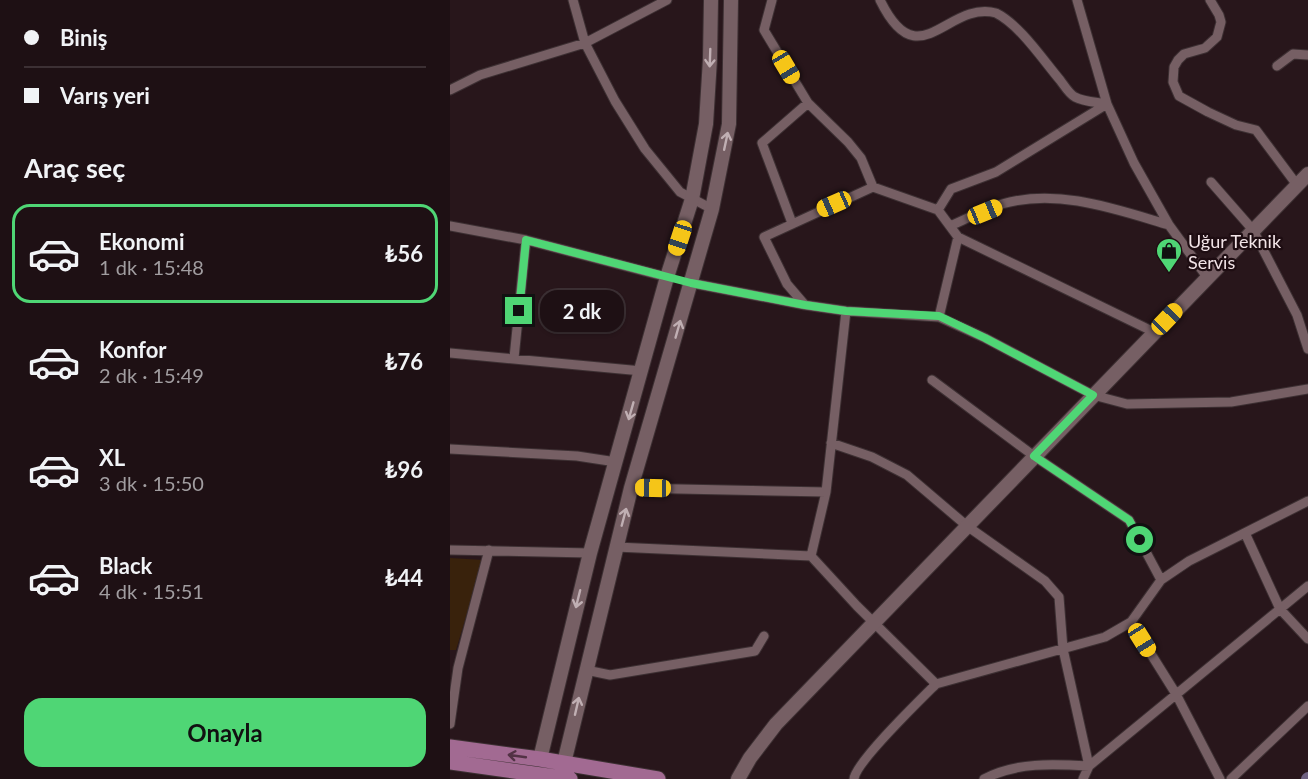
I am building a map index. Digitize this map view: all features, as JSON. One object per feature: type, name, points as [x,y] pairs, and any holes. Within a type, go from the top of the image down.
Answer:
[{"type":"main road","points":[[450,747],[540,759],[658,779]]},
{"type":"main road","points":[[450,762],[570,779]]},
{"type":"street","points":[[573,0],[585,43],[615,101],[645,149],[680,192],[712,210]]},
{"type":"street","points":[[450,90],[480,75],[585,43],[667,0]]},
{"type":"street","points":[[540,759],[590,553],[667,277],[692,199],[706,124],[711,0]]},
{"type":"street","points":[[564,763],[631,488],[712,210],[729,124],[731,0]]},
{"type":"street","points":[[771,0],[764,30],[808,103],[861,158],[873,187]]},
{"type":"street","points":[[880,0],[892,22],[901,31],[914,34],[931,31],[966,11],[995,13],[1014,26],[1074,97],[1107,104]]},
{"type":"street","points":[[1077,0],[1107,104],[1134,163],[1169,225],[1207,278]]},
{"type":"street","points":[[1210,0],[1221,22],[1217,38],[1205,48],[1184,54],[1178,60],[1174,67],[1173,82],[1179,96],[1236,125],[1256,130],[1297,185]]},
{"type":"street","points":[[1277,66],[1293,54],[1308,55]]},
{"type":"street","points":[[792,223],[762,143],[808,103]]},
{"type":"street","points":[[938,210],[951,189],[996,172],[1107,104]]},
{"type":"street","points":[[738,779],[750,758],[776,724],[1308,174]]},
{"type":"street","points":[[1211,182],[1253,230],[1297,315],[1308,349]]},
{"type":"street","points":[[805,305],[787,284],[764,237],[873,187],[938,210],[958,237],[1154,333]]},
{"type":"street","points":[[950,226],[1002,204],[1034,199],[1069,199],[1108,207],[1169,225]]},
{"type":"street","points":[[450,226],[526,240],[691,283],[805,305],[846,311],[939,316],[1093,395],[1127,404],[1231,402],[1307,391]]},
{"type":"street","points":[[939,316],[958,237]]},
{"type":"street","points":[[514,358],[526,240]]},
{"type":"street","points":[[811,556],[826,492],[846,311]]},
{"type":"street","points":[[1297,315],[1308,312]]},
{"type":"street","points":[[450,353],[642,371]]},
{"type":"street","points":[[932,380],[1034,456],[1129,520],[1161,580]]},
{"type":"street","points":[[831,443],[872,457],[907,475],[967,526],[1045,581],[1059,597],[1063,649],[1089,766]]},
{"type":"street","points":[[450,449],[577,456],[616,462]]},
{"type":"street","points":[[631,488],[826,492]]},
{"type":"street","points":[[854,779],[854,774],[864,760],[936,684],[1105,637],[1131,622],[1161,580],[1189,561],[1308,501]]},
{"type":"street","points":[[1245,533],[1280,609],[1308,639]]},
{"type":"street","points":[[616,547],[811,556],[873,623],[936,684]]},
{"type":"street","points":[[450,550],[590,553]]},
{"type":"street","points":[[450,724],[454,667],[489,550]]},
{"type":"street","points":[[1083,779],[1089,766],[1308,586]]},
{"type":"street","points":[[1131,622],[1176,694],[1220,779]]},
{"type":"street","points":[[586,670],[610,675],[755,651],[764,636]]},
{"type":"street","points":[[1231,779],[1308,706]]},
{"type":"street","points":[[984,779],[998,771],[1049,763],[1089,766]]},
{"type":"shaded area","points":[[450,558],[483,560],[456,650],[450,650]]},
{"type":"place","name":"Uğur Teknik Servis","points":[[1169,274]]},
{"type":"route","points":[[519,311],[526,240],[691,283],[805,305],[846,311],[939,316],[1093,395],[1034,456],[1129,520],[1140,540]]}]
